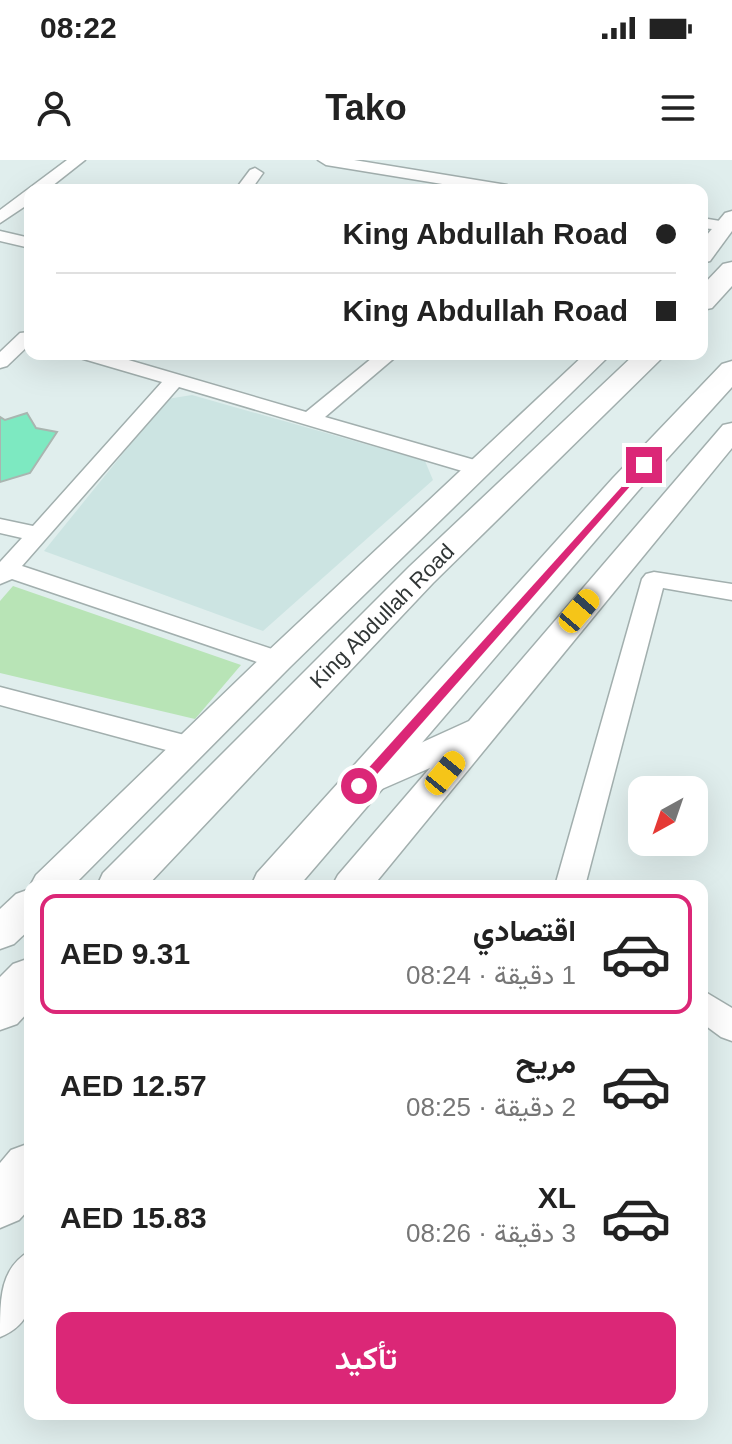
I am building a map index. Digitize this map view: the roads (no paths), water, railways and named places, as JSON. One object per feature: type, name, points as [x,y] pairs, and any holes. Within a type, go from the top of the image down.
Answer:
[{"type":"main road","points":[[708,296],[732,270]]},
{"type":"main road","name":"King Abdullah Road","points":[[125,880],[421,575],[646,360]]},
{"type":"main road","points":[[278,880],[625,485],[724,379]]},
{"type":"main road","points":[[0,1009],[24,984]]},
{"type":"main road","points":[[0,1202],[24,1175]]},
{"type":"street","points":[[44,160],[74,162]]},
{"type":"street","points":[[326,160],[400,166],[480,184]]},
{"type":"street","points":[[45,184],[74,162]]},
{"type":"street","points":[[247,184],[255,173]]},
{"type":"street","points":[[0,218],[24,200]]},
{"type":"street","points":[[708,223],[730,222]]},
{"type":"street","points":[[708,249],[730,222]]},
{"type":"street","points":[[0,236],[24,242]]},
{"type":"street","points":[[0,330],[24,336]]},
{"type":"street","points":[[0,362],[24,341]]},
{"type":"street","points":[[107,360],[477,468]]},
{"type":"street","points":[[310,419],[382,360]]},
{"type":"street","points":[[55,880],[278,660],[593,360]]},
{"type":"street","points":[[356,880],[723,442],[724,379]]},
{"type":"street","points":[[175,380],[3,573],[278,660]]},
{"type":"street","points":[[505,444],[596,411]]},
{"type":"street","points":[[0,526],[38,534]]},
{"type":"street","points":[[572,880],[654,579],[732,592]]},
{"type":"street","points":[[0,696],[192,747]]},
{"type":"street","points":[[359,786],[482,728]]},
{"type":"street","points":[[708,1009],[732,1027]]},
{"type":"street","points":[[0,1312],[24,1282]]}]
